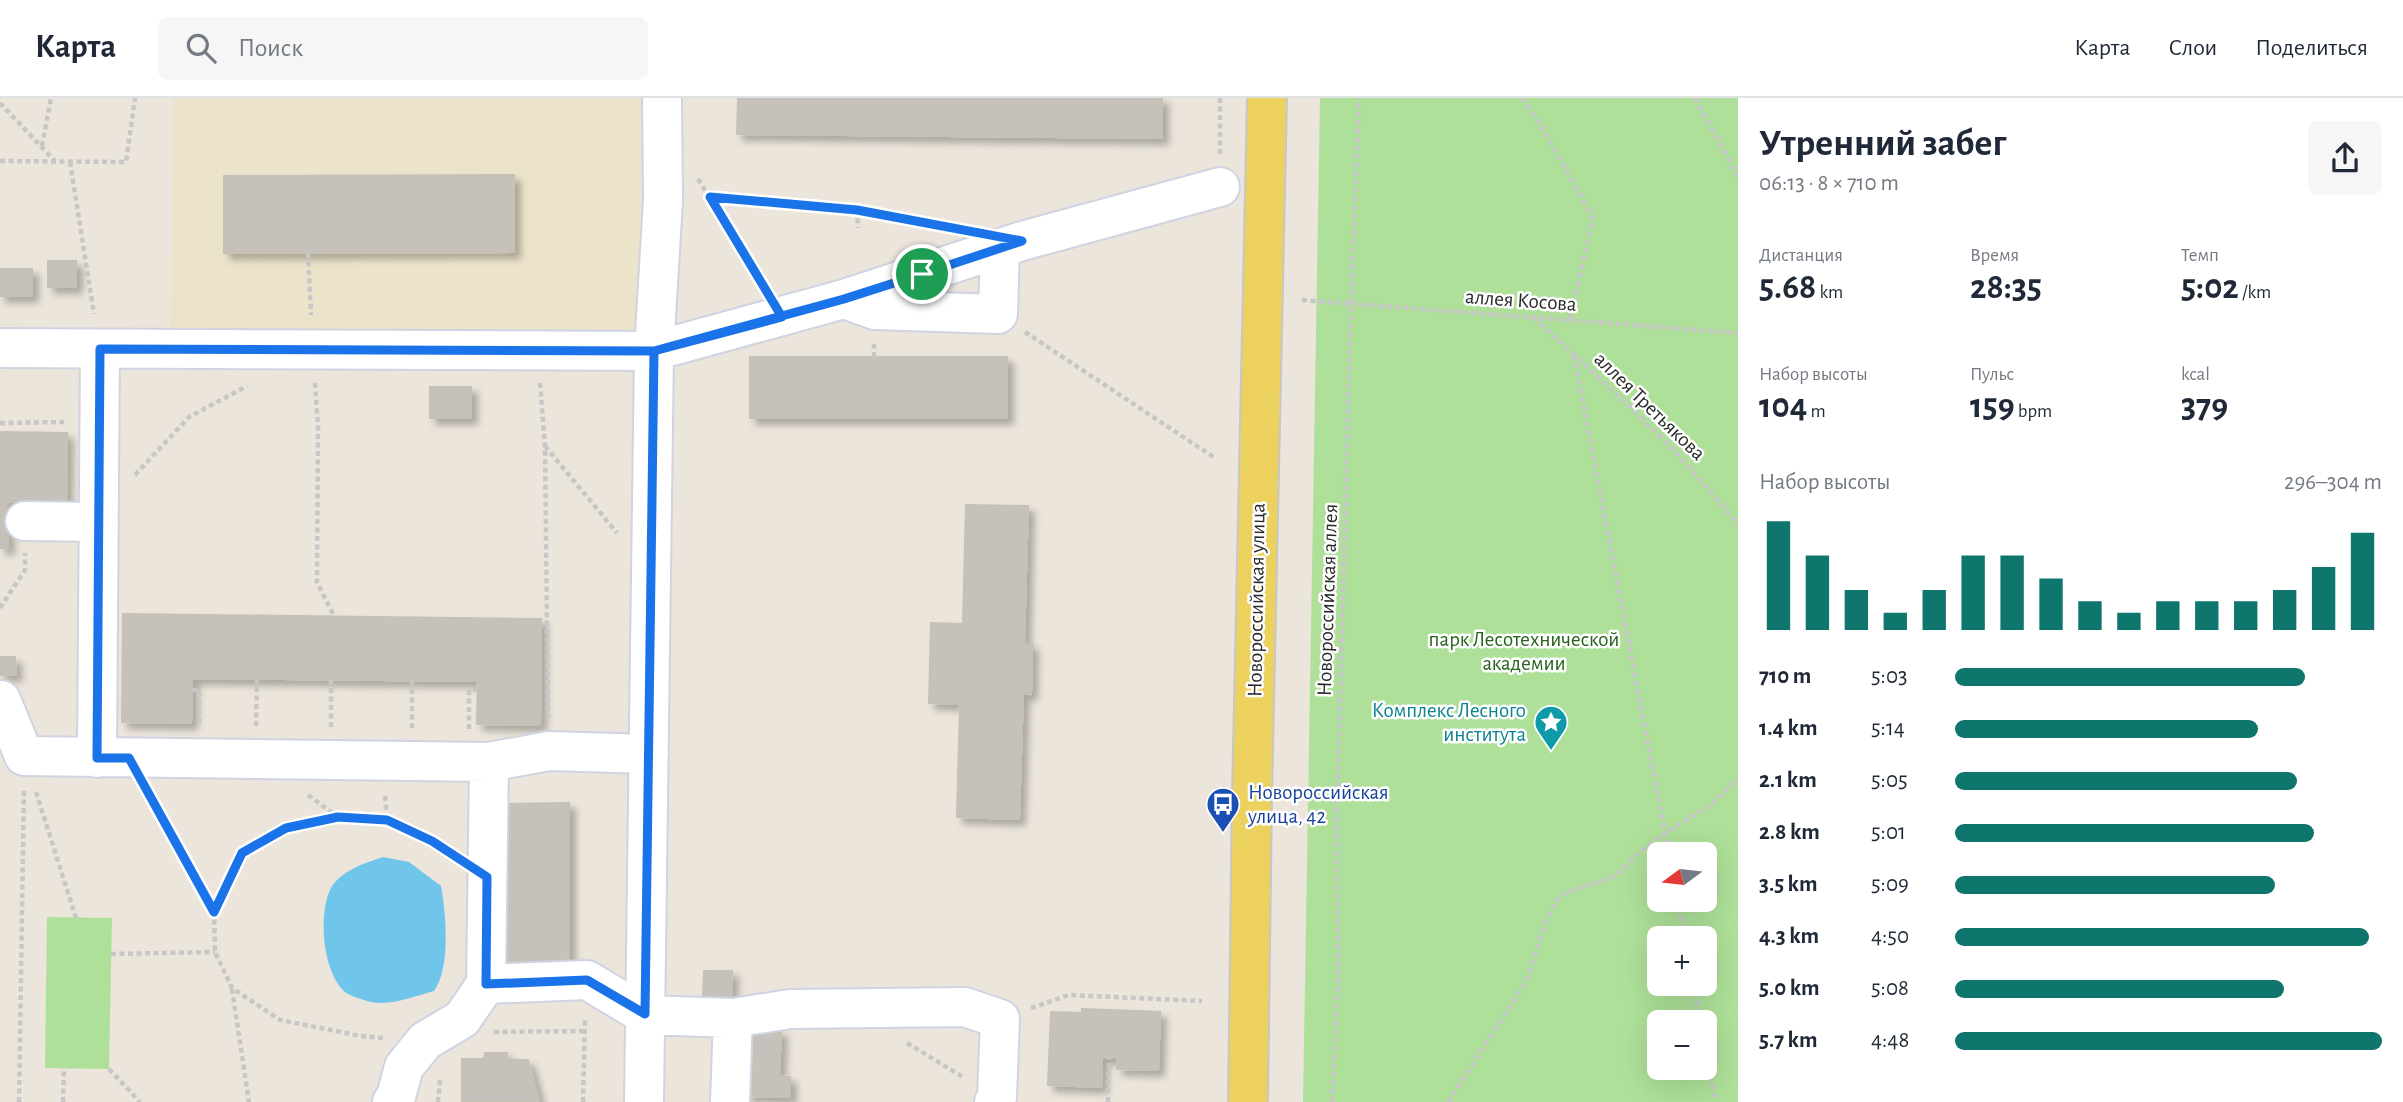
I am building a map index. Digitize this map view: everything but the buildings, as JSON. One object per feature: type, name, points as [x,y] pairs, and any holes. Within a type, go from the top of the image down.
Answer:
[{"type":"main road","name":"Новороссийская улица","points":[[1248,1102],[1267,98]]},
{"type":"street","points":[[644,1102],[654,351],[663,200],[662,98]]},
{"type":"street","points":[[0,348],[654,351],[782,317],[1000,248],[1220,187]]},
{"type":"street","points":[[844,299],[875,310],[998,314],[1000,248]]},
{"type":"street","points":[[100,349],[99,518],[113,758]]},
{"type":"street","points":[[25,521],[99,518]]},
{"type":"street","points":[[2,700],[24,756],[479,761],[549,751],[649,754]]},
{"type":"street","points":[[392,1102],[395,1100],[404,1068],[433,1054],[462,1020],[486,984],[487,877],[479,761]]},
{"type":"street","points":[[486,984],[587,980],[645,1014],[733,1018],[790,1009],[965,1007],[1000,1019],[996,1100]]},
{"type":"street","points":[[730,1102],[733,1018]]},
{"type":"path","points":[[42,147],[51,98]]},
{"type":"path","points":[[0,161],[125,162],[135,98]]},
{"type":"path","points":[[1220,98],[1220,187]]},
{"type":"path","name":"Новороссийская аллея","points":[[1332,1102],[1338,981],[1337,815],[1359,98]]},
{"type":"path","points":[[1522,98],[1542,127],[1593,218],[1570,319]]},
{"type":"path","points":[[1695,98],[1738,177]]},
{"type":"path","points":[[0,103],[56,161]]},
{"type":"path","points":[[70,162],[100,349]]},
{"type":"path","points":[[697,177],[782,317]]},
{"type":"path","points":[[710,197],[857,210],[954,228]]},
{"type":"path","points":[[857,210],[858,228]]},
{"type":"path","points":[[307,253],[312,319]]},
{"type":"path","name":"аллея Косова","points":[[1302,300],[1738,333]]},
{"type":"path","points":[[998,314],[1215,458]]},
{"type":"path","name":"аллея Третьякова","points":[[1533,317],[1694,471],[1738,524]]},
{"type":"path","points":[[540,351],[545,446],[549,751]]},
{"type":"path","points":[[1574,355],[1667,842]]},
{"type":"path","points":[[99,518],[189,417],[257,380]]},
{"type":"path","points":[[0,423],[100,422]]},
{"type":"path","points":[[318,426],[317,582],[334,616]]},
{"type":"path","points":[[545,446],[651,574]]},
{"type":"path","points":[[0,608],[25,570],[25,521]]},
{"type":"path","points":[[256,759],[257,678]]},
{"type":"path","points":[[330,760],[331,679]]},
{"type":"path","points":[[411,761],[412,680]]},
{"type":"path","points":[[478,690],[469,690],[479,761]]},
{"type":"path","points":[[24,756],[76,918]]},
{"type":"path","points":[[19,1102],[24,756]]},
{"type":"path","points":[[113,758],[214,912]]},
{"type":"path","points":[[1448,1102],[1526,982],[1546,921],[1556,901],[1563,894],[1616,874],[1665,833],[1711,805],[1738,778]]},
{"type":"path","points":[[248,1102],[232,988],[215,952],[214,912],[242,853],[286,828],[338,817],[387,820],[432,841],[487,877]]},
{"type":"path","points":[[111,954],[215,952]]},
{"type":"path","points":[[583,1102],[587,980]]},
{"type":"path","points":[[232,988],[280,1020],[433,1054],[439,1102]]},
{"type":"path","points":[[1000,1019],[1069,995],[1202,1001]]},
{"type":"path","points":[[869,1008],[888,1032],[996,1100]]},
{"type":"path","points":[[489,1032],[584,1031]]},
{"type":"path","points":[[1108,1102],[1109,1058]]},
{"type":"path","points":[[62,1102],[64,1069]]},
{"type":"path","points":[[109,1069],[140,1102]]},
{"type":"path","points":[[1712,1080],[1716,1102]]},
{"type":"shaded area","points":[[174,98],[642,98],[639,338],[170,329]]},
{"type":"green space","name":"парк Лесотехнической академии","points":[[1320,98],[1738,98],[1738,1102],[1303,1102]]},
{"type":"green space","points":[[47,917],[112,918],[109,1069],[45,1068]]},
{"type":"water","points":[[383,857],[409,862],[441,886],[446,940],[443,969],[434,991],[403,1000],[379,1003],[350,995],[338,983],[327,958],[324,914],[334,883],[353,869]]},
{"type":"place","name":"Комплекс Лесного института","points":[[1551,752]]},
{"type":"place","name":"Новороссийская улица, 42","points":[[1223,834]]},
{"type":"route","points":[[922,274],[782,317],[654,351],[100,349],[97,758],[129,758],[214,912],[242,853],[286,828],[338,817],[387,820],[432,841],[487,877],[486,984],[587,980],[645,1014],[654,351],[718,334],[782,317],[710,197],[857,210],[1022,241],[922,274]]}]
